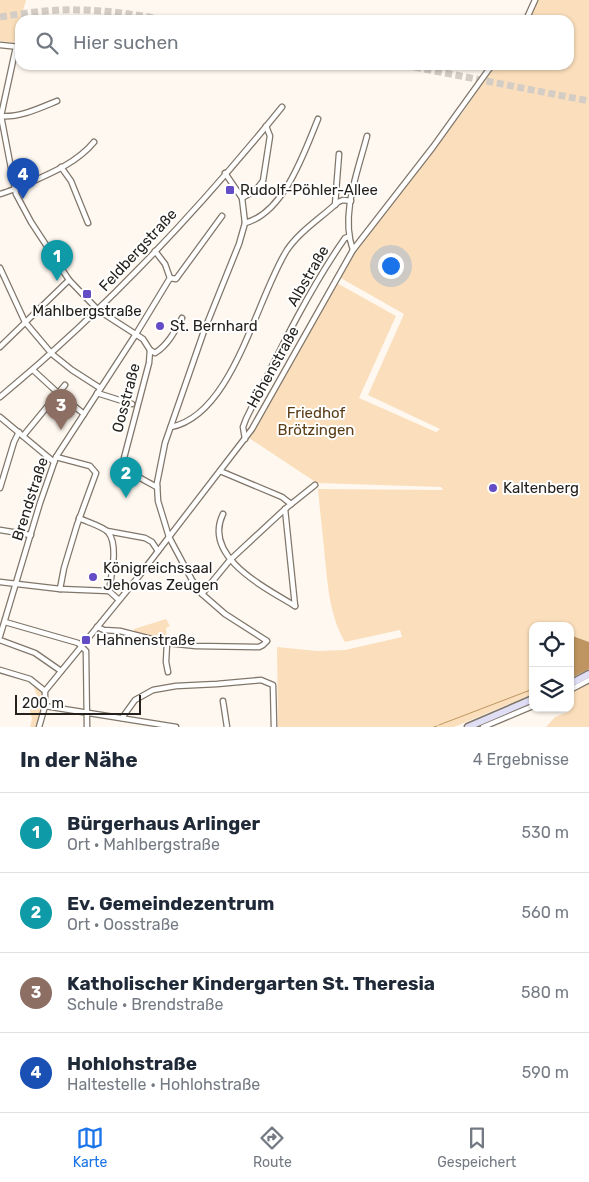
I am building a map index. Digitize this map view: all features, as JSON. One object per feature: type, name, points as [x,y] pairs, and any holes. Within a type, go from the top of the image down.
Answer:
[{"type":"main road","points":[[574,682],[589,674]]},
{"type":"main road","points":[[468,727],[529,702]]},
{"type":"street","points":[[528,15],[535,0]]},
{"type":"street","points":[[0,45],[15,47]]},
{"type":"street","points":[[15,58],[0,116],[7,117],[35,110],[57,101]]},
{"type":"street","name":"Höhenstraße","points":[[45,691],[158,552],[252,429],[353,250],[376,218],[433,148],[488,70]]},
{"type":"street","name":"Feldbergstraße","points":[[0,397],[52,354],[98,310],[155,251],[282,107]]},
{"type":"street","name":"Oosstraße","points":[[0,116],[16,190],[31,222],[69,280],[98,310],[143,339],[150,350],[149,363],[124,458],[126,466],[131,472],[157,487]]},
{"type":"street","points":[[245,223],[261,216],[284,191],[294,176],[318,119]]},
{"type":"street","points":[[242,198],[256,190],[262,181],[270,136],[266,126]]},
{"type":"street","points":[[353,250],[348,237],[351,201],[367,136]]},
{"type":"street","points":[[0,194],[16,190],[46,177],[88,150],[94,142]]},
{"type":"street","points":[[0,152],[8,151]]},
{"type":"street","points":[[336,205],[339,154]]},
{"type":"street","points":[[61,167],[70,181],[88,223]]},
{"type":"street","points":[[97,627],[167,643],[196,646],[263,646],[267,640],[225,614],[202,594],[192,580],[169,537],[158,501],[157,487],[160,462],[204,331],[239,244],[245,223],[242,198],[225,173]]},
{"type":"street","points":[[171,427],[183,425],[194,419],[222,386],[242,348],[288,248],[336,205],[343,200],[351,201]]},
{"type":"street","name":"Brendstraße","points":[[0,636],[55,459],[170,278],[176,279],[222,216]]},
{"type":"street","name":"Albstraße","points":[[245,438],[243,427],[246,419],[274,362],[330,260],[345,238],[348,237]]},
{"type":"street","points":[[155,251],[165,264],[170,278]]},
{"type":"street","points":[[0,268],[25,322],[52,354],[100,388]]},
{"type":"street","points":[[0,347],[69,280]]},
{"type":"street","points":[[150,350],[155,353],[160,350],[170,340],[182,318]]},
{"type":"street","points":[[33,370],[84,414]]},
{"type":"street","points":[[23,436],[64,385]]},
{"type":"street","points":[[96,393],[132,404]]},
{"type":"street","points":[[0,416],[23,436],[55,459],[90,466],[96,473],[79,518],[64,568],[60,589]]},
{"type":"street","points":[[0,488],[16,436],[19,432]]},
{"type":"street","points":[[220,471],[282,497],[291,504]]},
{"type":"street","points":[[202,594],[230,560],[285,509],[315,485]]},
{"type":"street","points":[[223,514],[218,528],[222,543],[230,560],[248,578],[295,606],[285,509]]},
{"type":"street","points":[[79,518],[107,531],[145,538],[152,542],[158,552]]},
{"type":"street","points":[[0,530],[31,534]]},
{"type":"street","points":[[107,531],[111,538],[113,549],[109,592]]},
{"type":"street","points":[[0,582],[109,592],[118,600]]},
{"type":"street","points":[[5,622],[78,643],[82,646],[86,652],[87,727]]},
{"type":"street","points":[[0,640],[35,653],[61,671]]},
{"type":"street","points":[[167,643],[166,662],[168,672]]},
{"type":"street","points":[[0,670],[30,679],[45,691],[45,706],[39,727]]},
{"type":"street","points":[[122,718],[135,700],[153,690],[176,686],[260,680],[273,685],[274,727]]},
{"type":"street","points":[[574,688],[589,680]]},
{"type":"street","points":[[223,701],[228,727]]},
{"type":"street","points":[[45,706],[122,718],[158,726],[176,727]]},
{"type":"street","points":[[483,727],[529,708]]},
{"type":"green space","points":[[0,0],[26,0],[22,15],[15,15],[14,43],[0,41]]},
{"type":"green space","name":"Friedhof Brötzingen","points":[[537,0],[589,0],[589,642],[574,636],[574,622],[529,622],[529,696],[454,727],[278,727],[277,647],[317,651],[345,650],[402,637],[400,630],[345,642],[330,602],[318,489],[443,490],[441,487],[317,483],[249,438],[335,282],[396,316],[359,398],[436,432],[440,429],[368,395],[404,314],[339,277],[377,221],[463,112],[492,70],[574,70],[574,15],[531,15]]},
{"type":"green space","points":[[166,619],[170,626],[166,628],[167,641],[160,641],[134,632],[134,629]]},
{"type":"green space","points":[[32,681],[42,692],[42,705],[37,727],[30,727],[32,719],[29,707],[39,703]]},
{"type":"green space","points":[[589,683],[589,727],[546,727],[555,717],[568,712],[574,712],[574,691]]},
{"type":"shaded area","points":[[574,636],[589,642],[589,669],[574,676]]},
{"type":"waterway","points":[[439,725],[529,691]]},
{"type":"tunnel","points":[[0,17],[68,10],[89,10],[134,15]]},
{"type":"tunnel","points":[[430,70],[589,101]]},
{"type":"place","name":"Rudolf-Pöhler-Allee","points":[[230,190]]},
{"type":"place","name":"Hohlohstraße","points":[[23,199]]},
{"type":"place","name":"Bürgerhaus Arlinger","points":[[57,281]]},
{"type":"place","name":"Mahlbergstraße","points":[[87,294]]},
{"type":"place","name":"St. Bernhard","points":[[160,326]]},
{"type":"place","name":"Katholischer Kindergarten St. Theresia","points":[[61,430]]},
{"type":"place","name":"Kaltenberg","points":[[493,488]]},
{"type":"place","name":"Ev. Gemeindezentrum","points":[[126,498]]},
{"type":"place","name":"Königreichssaal Jehovas Zeugen","points":[[93,577]]},
{"type":"place","name":"Hahnenstraße","points":[[86,640]]}]
